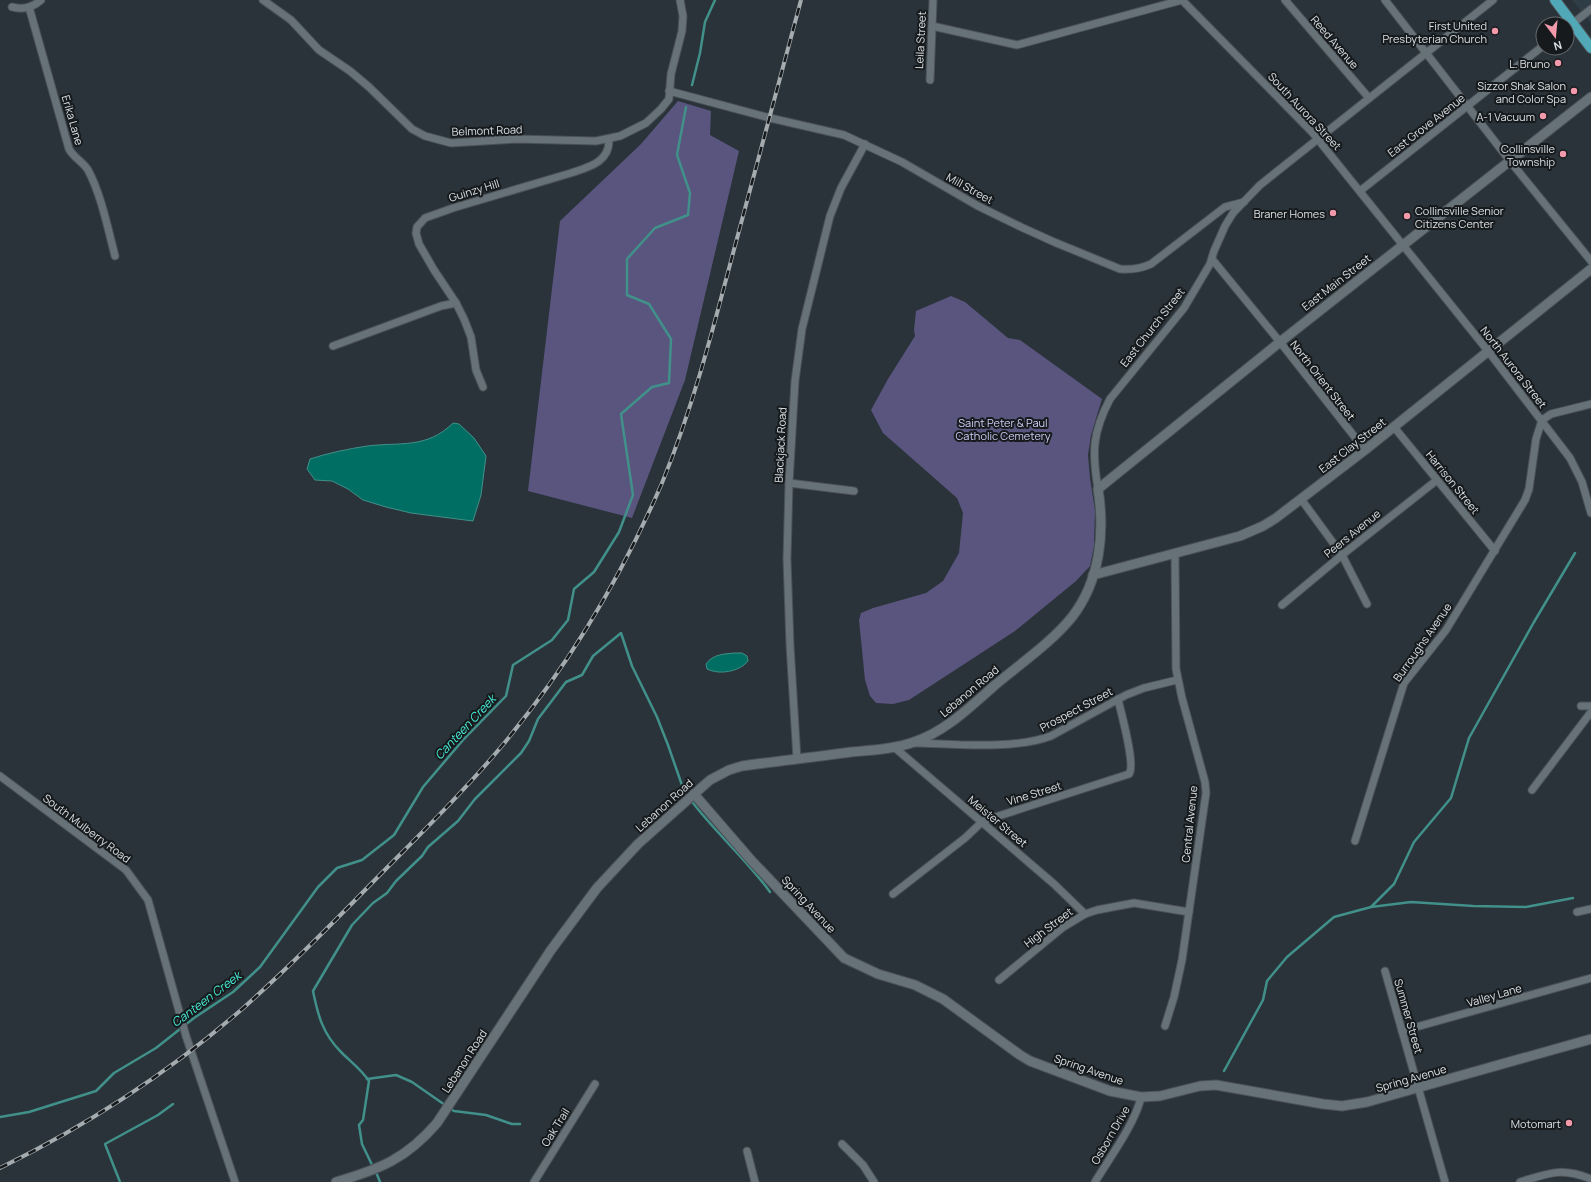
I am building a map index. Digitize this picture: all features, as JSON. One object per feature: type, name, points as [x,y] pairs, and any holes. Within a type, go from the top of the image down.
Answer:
[{"type":"main road","points":[[1555,0],[1565,16]]},
{"type":"main road","points":[[1575,30],[1591,48]]},
{"type":"street","points":[[12,7],[29,7],[41,0]]},
{"type":"street","name":"Belmont Road","points":[[263,0],[291,20],[319,50],[350,71],[369,87],[412,129],[425,136],[451,143],[516,139],[589,141],[609,139],[620,136],[653,118],[668,99],[682,31],[683,16],[680,0]]},
{"type":"street","name":"Leila Street","points":[[930,80],[933,0]]},
{"type":"street","points":[[932,26],[1017,45],[1182,0]]},
{"type":"street","name":"South Aurora Street","points":[[1182,0],[1275,93],[1317,138],[1403,245]]},
{"type":"street","name":"Reed Avenue","points":[[1285,0],[1369,98]]},
{"type":"street","points":[[1384,0],[1510,161],[1591,261]]},
{"type":"street","name":"East Church Street","points":[[1093,575],[1097,561],[1101,530],[1094,452],[1098,425],[1103,412],[1110,399],[1184,308],[1197,288],[1212,259],[1218,239],[1224,226],[1233,213],[1260,185],[1317,138],[1493,0]]},
{"type":"street","name":"Erika Lane","points":[[29,7],[69,149],[72,154],[84,165],[91,177],[116,256]]},
{"type":"street","points":[[1575,21],[1591,9]]},
{"type":"street","name":"East Grove Avenue","points":[[1360,191],[1535,52]]},
{"type":"street","name":"Mill Street","points":[[669,91],[770,118],[844,135],[902,162],[978,206],[1021,227],[1120,269],[1141,269],[1151,264],[1226,208],[1244,202]]},
{"type":"street","name":"East Main Street","points":[[1098,490],[1280,342],[1591,97]]},
{"type":"street","name":"Guinzy Hill","points":[[483,388],[476,370],[471,336],[456,303],[419,244],[416,233],[420,222],[425,218],[453,208],[590,166],[605,156],[608,151],[609,139]]},
{"type":"street","name":"Blackjack Road","points":[[797,759],[787,590],[789,483],[795,381],[802,329],[830,216],[841,188],[865,144]]},
{"type":"street","name":"North Aurora Street","points":[[1403,245],[1488,351],[1570,458],[1577,470],[1591,513]]},
{"type":"street","name":"North Orient Street","points":[[1212,259],[1365,450]]},
{"type":"street","name":"East Clay Street","points":[[1093,575],[1175,554],[1251,532],[1276,518],[1365,450],[1591,269]]},
{"type":"street","points":[[333,346],[441,306],[456,303]]},
{"type":"street","points":[[1542,420],[1551,414],[1591,404]]},
{"type":"street","name":"Burroughs Avenue","points":[[1355,841],[1402,687],[1446,630],[1525,500],[1529,489],[1536,439],[1542,420]]},
{"type":"street","name":"Harrison Street","points":[[1394,427],[1495,551]]},
{"type":"street","name":"Peers Avenue","points":[[1282,605],[1342,555],[1437,480]]},
{"type":"street","points":[[789,483],[854,491]]},
{"type":"street","points":[[1301,499],[1342,555],[1367,604]]},
{"type":"street","name":"Central Avenue","points":[[1165,1026],[1178,981],[1206,793],[1205,782],[1177,680],[1175,554]]},
{"type":"street","name":"Lebanon Road","points":[[336,1182],[359,1179],[400,1157],[427,1135],[437,1123],[551,950],[597,888],[623,859],[710,780],[729,770],[742,766],[894,747],[911,743],[936,732],[950,723],[1056,633],[1081,604],[1093,575]]},
{"type":"street","name":"Prospect Street","points":[[911,743],[984,744],[1025,743],[1040,740],[1051,736],[1118,699],[1144,688],[1177,680]]},
{"type":"street","name":"Vine Street","points":[[893,894],[982,822],[989,818],[1129,774],[1132,770],[1131,759],[1118,699]]},
{"type":"street","points":[[1581,706],[1591,706]]},
{"type":"street","points":[[1532,790],[1591,712]]},
{"type":"street","name":"Meister Street","points":[[894,747],[1054,884],[1085,914]]},
{"type":"street","name":"South Mulberry Road","points":[[0,776],[126,870],[148,900],[186,1036],[235,1182]]},
{"type":"street","name":"Spring Avenue","points":[[694,794],[751,860],[844,958],[878,974],[915,985],[929,991],[943,999],[1020,1056],[1110,1091],[1140,1097],[1160,1096],[1200,1086],[1216,1085],[1342,1106],[1367,1102],[1591,1039]]},
{"type":"street","name":"High Street","points":[[999,980],[1062,928],[1085,914],[1097,910],[1134,903],[1189,912]]},
{"type":"street","points":[[1577,912],[1591,909]]},
{"type":"street","name":"Summer Street","points":[[1385,971],[1445,1182]]},
{"type":"street","name":"Valley Lane","points":[[1402,1031],[1591,978]]},
{"type":"street","name":"Oak Trail","points":[[534,1182],[595,1084]]},
{"type":"street","name":"Osborn Drive","points":[[1095,1182],[1132,1122],[1139,1107],[1140,1097]]},
{"type":"street","points":[[842,1144],[863,1165],[874,1182]]},
{"type":"street","points":[[747,1151],[755,1182]]},
{"type":"street","points":[[1520,1182],[1549,1174],[1564,1172],[1574,1173],[1591,1179]]},
{"type":"shaded area","points":[[1572,0],[1591,0],[1591,23]]},
{"type":"shaded area","points":[[453,423],[459,424],[474,438],[486,456],[481,495],[473,521],[411,513],[363,500],[348,489],[332,481],[315,480],[307,469],[310,459],[338,451],[367,446],[423,441],[443,431]]},
{"type":"shaded area","points":[[742,653],[747,656],[748,661],[739,668],[729,671],[717,672],[707,669],[706,664],[712,658],[719,655]]},
{"type":"green space","points":[[678,101],[711,111],[710,135],[739,151],[685,380],[632,518],[528,491],[560,221],[641,144]]},
{"type":"green space","name":"Saint Peter & Paul Catholic Cemetery","points":[[951,296],[965,302],[1008,338],[1020,340],[1102,399],[1091,435],[1088,455],[1095,511],[1094,546],[1090,566],[1076,581],[1015,631],[909,700],[893,704],[876,703],[870,696],[865,680],[859,620],[861,613],[873,608],[926,593],[943,581],[959,553],[963,513],[957,498],[883,433],[871,410],[888,379],[915,336],[914,330],[916,311]]},
{"type":"waterway","name":"Canteen Creek","points":[[692,85],[700,53],[705,22],[715,0]]},
{"type":"waterway","name":"Canteen Creek","points":[[0,1117],[29,1112],[96,1091],[114,1073],[156,1048],[194,1018],[233,992],[260,967],[318,887],[337,868],[362,860],[394,835],[423,787],[463,740],[506,696],[513,665],[552,640],[568,620],[574,589],[594,572],[619,532],[633,495],[621,414],[652,387],[669,383],[671,339],[649,304],[627,295],[627,259],[655,228],[688,215],[690,193],[677,155],[686,107]]},
{"type":"waterway","points":[[1224,1071],[1263,1000],[1267,981],[1287,957],[1334,917],[1371,907],[1394,884],[1414,842],[1451,798],[1469,738],[1534,622],[1575,553]]},
{"type":"waterway","points":[[373,1167],[362,1144],[359,1125],[363,1120],[369,1081],[341,1052],[330,1038],[319,1017],[313,991],[352,925],[373,903],[387,893],[396,881],[422,856],[428,847],[458,821],[475,799],[521,753],[529,741],[538,719],[566,682],[582,675],[593,656],[621,633],[632,666],[657,717],[684,791]]},
{"type":"waterway","points":[[693,803],[752,869],[770,892]]},
{"type":"waterway","points":[[1371,907],[1411,902],[1473,906],[1526,907],[1573,898]]},
{"type":"waterway","points":[[367,1079],[396,1075],[412,1082],[445,1105]]},
{"type":"waterway","points":[[120,1182],[105,1144],[158,1115],[173,1104]]},
{"type":"waterway","points":[[449,1108],[454,1111],[486,1115],[512,1124],[520,1124]]},
{"type":"waterway","points":[[376,1172],[380,1182]]},
{"type":"railway","points":[[0,1168],[64,1134],[125,1097],[185,1055],[241,1010],[321,934],[453,801],[501,747],[525,717],[570,654],[591,621],[629,553],[662,483],[683,428],[709,343],[801,0]]},
{"type":"place","name":"First United Presbyterian Church","points":[[1495,31]]},
{"type":"place","name":"L. Bruno","points":[[1558,63]]},
{"type":"place","name":"Sizzor Shak Salon and Color Spa","points":[[1574,91]]},
{"type":"place","name":"A-1 Vacuum","points":[[1543,116]]},
{"type":"place","name":"Collinsville Township","points":[[1563,154]]},
{"type":"place","name":"Braner Homes","points":[[1333,213]]},
{"type":"place","name":"Collinsville Senior Citizens Center","points":[[1407,216]]},
{"type":"place","name":"Motomart","points":[[1569,1123]]}]
